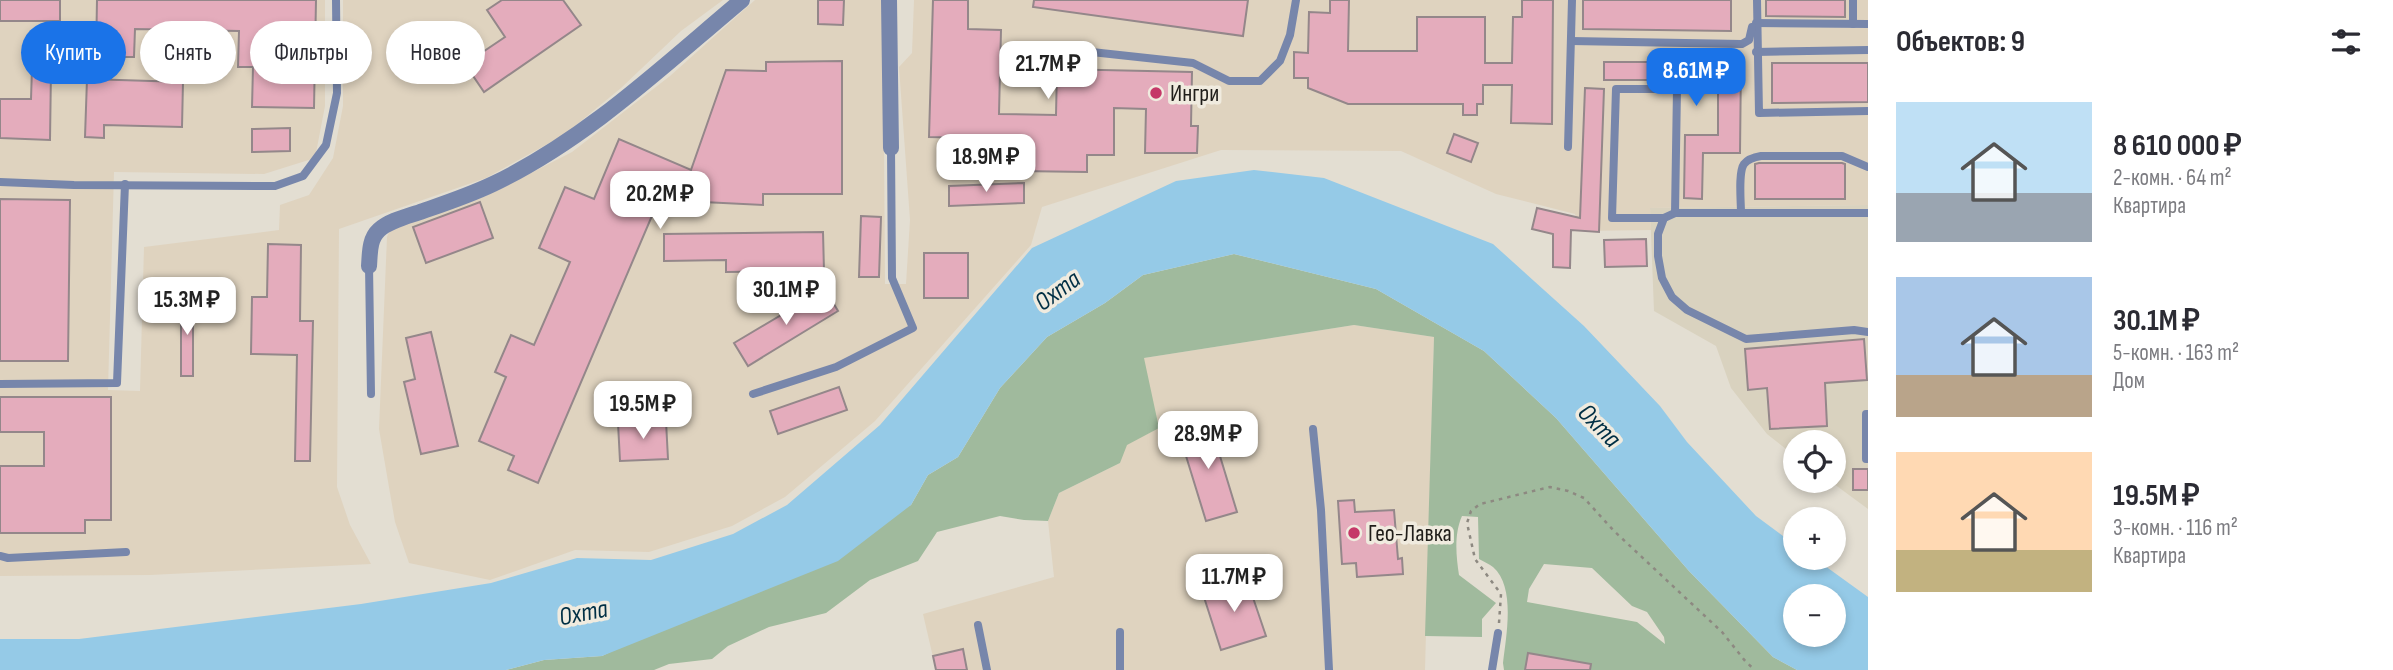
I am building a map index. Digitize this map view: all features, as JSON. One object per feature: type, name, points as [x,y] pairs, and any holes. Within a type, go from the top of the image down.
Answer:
[{"type":"street","points":[[369,266],[372,242],[379,230],[397,220],[491,185],[541,158],[579,133],[667,65],[743,0]]},
{"type":"street","points":[[889,0],[891,148]]},
{"type":"lane","points":[[0,182],[275,186],[303,176],[326,145],[337,93],[336,0]]},
{"type":"lane","points":[[1064,49],[1193,63],[1229,81],[1260,81],[1280,61],[1290,34],[1296,0]]},
{"type":"lane","points":[[1568,147],[1572,0]]},
{"type":"lane","points":[[1571,41],[1742,44],[1749,40],[1752,33],[1755,0]]},
{"type":"lane","points":[[1755,0],[1759,113],[1868,111]]},
{"type":"lane","points":[[1853,0],[1853,24]]},
{"type":"lane","points":[[1756,23],[1868,24]]},
{"type":"lane","points":[[1756,52],[1868,50]]},
{"type":"lane","points":[[1675,213],[1677,89],[1616,89],[1612,218],[1664,218],[1675,213],[1868,213]]},
{"type":"lane","points":[[753,394],[836,367],[913,328],[892,278],[891,148]]},
{"type":"lane","points":[[1741,213],[1741,173],[1744,163],[1752,158],[1842,156],[1868,167]]},
{"type":"lane","points":[[0,384],[117,383],[125,184]]},
{"type":"lane","points":[[1664,218],[1658,234],[1662,278],[1672,297],[1687,310],[1746,340],[1854,330],[1868,332]]},
{"type":"lane","points":[[369,266],[371,394]]},
{"type":"lane","points":[[1868,414],[1868,459]]},
{"type":"lane","points":[[1313,429],[1321,510],[1329,670]]},
{"type":"lane","points":[[0,556],[8,558],[126,552]]},
{"type":"lane","points":[[978,625],[987,670]]},
{"type":"lane","points":[[1120,632],[1120,670]]},
{"type":"lane","points":[[1492,670],[1498,633]]},
{"type":"path","points":[[1498,633],[1501,594],[1475,559],[1467,523],[1471,511],[1480,504],[1550,487],[1584,498],[1614,531],[1723,632],[1755,670]]},
{"type":"shaded area","points":[[0,0],[325,0],[325,21],[250,21],[250,84],[325,84],[325,106],[315,158],[264,174],[114,172],[108,390],[140,391],[144,247],[279,230],[280,205],[309,195],[333,158],[343,106],[343,84],[372,84],[372,21],[343,21],[343,0],[723,0],[681,31],[621,88],[564,135],[486,178],[339,229],[337,487],[350,525],[371,564],[150,575],[0,576]]},
{"type":"shaded area","points":[[755,0],[883,0],[885,284],[906,284],[910,220],[899,67],[912,53],[914,0],[1868,0],[1868,205],[1650,208],[1651,230],[1580,231],[1575,214],[1496,194],[1401,151],[1221,150],[1042,207],[1031,245],[875,421],[785,497],[732,526],[649,552],[575,550],[490,580],[409,563],[395,522],[379,429],[387,237],[390,229],[486,196],[572,152],[670,76]]},
{"type":"shaded area","points":[[1868,205],[1868,509],[1846,493],[1846,430],[1783,430],[1783,447],[1767,434],[1731,388],[1716,346],[1654,311],[1650,208]]},
{"type":"shaded area","points":[[1354,325],[1434,337],[1425,670],[936,670],[923,614],[1054,577],[1048,521],[1059,493],[1120,463],[1144,358]]},
{"type":"green space","points":[[1234,254],[1376,289],[1484,351],[1556,418],[1689,571],[1773,657],[1797,670],[1504,670],[1508,612],[1505,587],[1493,567],[1479,559],[1478,517],[1462,516],[1457,552],[1459,575],[1496,603],[1482,619],[1482,637],[1425,636],[1434,337],[1354,325],[1144,358],[1159,428],[1127,445],[1120,463],[1059,493],[1048,521],[1000,516],[937,532],[918,561],[870,580],[826,613],[769,627],[728,646],[712,659],[669,664],[654,670],[506,670],[544,660],[602,656],[911,505],[928,475],[958,457],[1000,388],[1047,337],[1105,303],[1143,275]],"holes":[[[1544,564],[1592,568],[1632,606],[1647,612],[1664,637],[1665,644],[1637,622],[1527,602],[1529,589]]]},
{"type":"water","name":"Охта","points":[[1254,170],[1324,178],[1493,244],[1584,326],[1660,406],[1687,442],[1756,516],[1783,536],[1783,570],[1831,570],[1868,597],[1868,670],[1797,670],[1773,657],[1689,571],[1556,418],[1484,351],[1376,289],[1234,254],[1143,275],[1105,303],[1047,337],[1000,388],[958,457],[928,475],[911,505],[838,561],[602,656],[544,660],[506,670],[0,670],[0,639],[79,639],[361,604],[491,583],[577,558],[651,560],[733,534],[787,505],[880,425],[1032,248],[1176,181]]},
{"type":"building","points":[[0,0],[60,0],[60,21],[0,21]]},
{"type":"building","points":[[97,0],[316,0],[316,21],[250,21],[250,67],[238,67],[239,31],[236,31],[236,21],[140,21],[140,29],[135,29],[134,57],[126,57],[126,21],[97,21]]},
{"type":"building","points":[[502,0],[563,0],[581,25],[484,92],[479,84],[485,84],[485,50],[505,37],[487,10]]},
{"type":"building","points":[[818,0],[844,0],[843,25],[818,24]]},
{"type":"building","points":[[933,0],[968,0],[968,29],[1001,30],[999,114],[1056,115],[1057,69],[1192,72],[1191,126],[1198,126],[1197,153],[1145,153],[1146,109],[1114,108],[1114,155],[1087,155],[1087,172],[1019,171],[1019,139],[929,137]]},
{"type":"building","points":[[1034,0],[1248,0],[1243,36],[1033,7]]},
{"type":"building","points":[[1330,0],[1349,0],[1348,51],[1417,51],[1417,17],[1485,17],[1485,63],[1512,63],[1513,17],[1522,17],[1522,0],[1553,0],[1552,124],[1511,123],[1512,85],[1483,85],[1483,104],[1477,104],[1477,115],[1463,115],[1463,104],[1348,104],[1308,88],[1308,78],[1294,78],[1294,52],[1308,53],[1309,12],[1330,13]]},
{"type":"building","points":[[1583,0],[1731,0],[1731,31],[1583,29]]},
{"type":"building","points":[[1766,0],[1845,0],[1845,17],[1766,16]]},
{"type":"building","points":[[842,61],[842,194],[763,194],[763,205],[663,200],[663,190],[538,483],[508,470],[514,456],[479,441],[506,377],[495,372],[511,335],[534,345],[570,262],[539,248],[565,187],[594,199],[619,139],[691,170],[726,70],[766,71],[766,62]]},
{"type":"building","points":[[1604,62],[1741,62],[1740,153],[1703,153],[1702,199],[1684,198],[1685,135],[1718,135],[1718,80],[1604,80]]},
{"type":"building","points":[[1772,63],[1868,63],[1868,102],[1772,103]]},
{"type":"building","points":[[126,80],[140,81],[140,84],[183,84],[182,127],[104,125],[104,138],[85,137],[87,84],[126,84]]},
{"type":"building","points":[[31,84],[51,84],[50,140],[0,138],[0,99],[31,99]]},
{"type":"building","points":[[253,84],[314,84],[314,108],[252,107]]},
{"type":"building","points":[[1585,88],[1604,89],[1599,232],[1571,230],[1570,268],[1553,267],[1553,234],[1532,229],[1537,208],[1580,218]]},
{"type":"building","points":[[290,128],[290,151],[252,152],[252,129]]},
{"type":"building","points":[[1454,134],[1478,143],[1471,162],[1447,153]]},
{"type":"building","points":[[1755,164],[1845,164],[1845,199],[1755,199]]},
{"type":"building","points":[[1024,183],[1024,203],[949,206],[949,186]]},
{"type":"building","points":[[0,199],[70,200],[68,361],[0,361]]},
{"type":"building","points":[[480,202],[493,238],[426,263],[413,227]]},
{"type":"building","points":[[861,216],[881,217],[879,277],[859,277]]},
{"type":"building","points":[[823,232],[824,271],[726,272],[726,260],[664,261],[664,234]]},
{"type":"building","points":[[1646,239],[1647,266],[1605,267],[1604,240]]},
{"type":"building","points":[[268,244],[301,245],[300,321],[313,321],[310,461],[295,461],[297,355],[251,354],[252,297],[267,297]]},
{"type":"building","points":[[924,253],[968,253],[968,298],[924,298]]},
{"type":"building","points":[[825,289],[838,311],[748,366],[734,343]]},
{"type":"building","points":[[181,298],[193,298],[193,376],[181,376]]},
{"type":"building","points":[[431,332],[458,446],[421,454],[404,382],[415,379],[406,338]]},
{"type":"building","points":[[1864,339],[1867,380],[1825,383],[1827,426],[1770,429],[1767,388],[1748,390],[1745,349]]},
{"type":"building","points":[[839,387],[847,410],[778,434],[770,411]]},
{"type":"building","points":[[0,397],[111,397],[111,520],[85,520],[85,533],[0,533],[0,466],[44,466],[44,432],[0,432]]},
{"type":"building","points":[[1209,420],[1237,512],[1206,521],[1178,430]]},
{"type":"building","points":[[666,421],[668,459],[620,461],[618,423]]},
{"type":"building","points":[[1853,469],[1868,469],[1868,490],[1853,490]]},
{"type":"building","points":[[1354,500],[1355,512],[1394,510],[1398,559],[1402,558],[1403,574],[1357,577],[1356,563],[1342,564],[1338,501]]},
{"type":"building","points":[[1246,577],[1266,636],[1221,650],[1202,591]]},
{"type":"building","points":[[963,649],[967,670],[936,670],[933,656]]},
{"type":"building","points":[[1528,653],[1591,664],[1590,670],[1525,670]]},
{"type":"place","name":"Ингри","points":[[1156,93]]},
{"type":"place","name":"Гео-Лавка","points":[[1354,533]]}]
